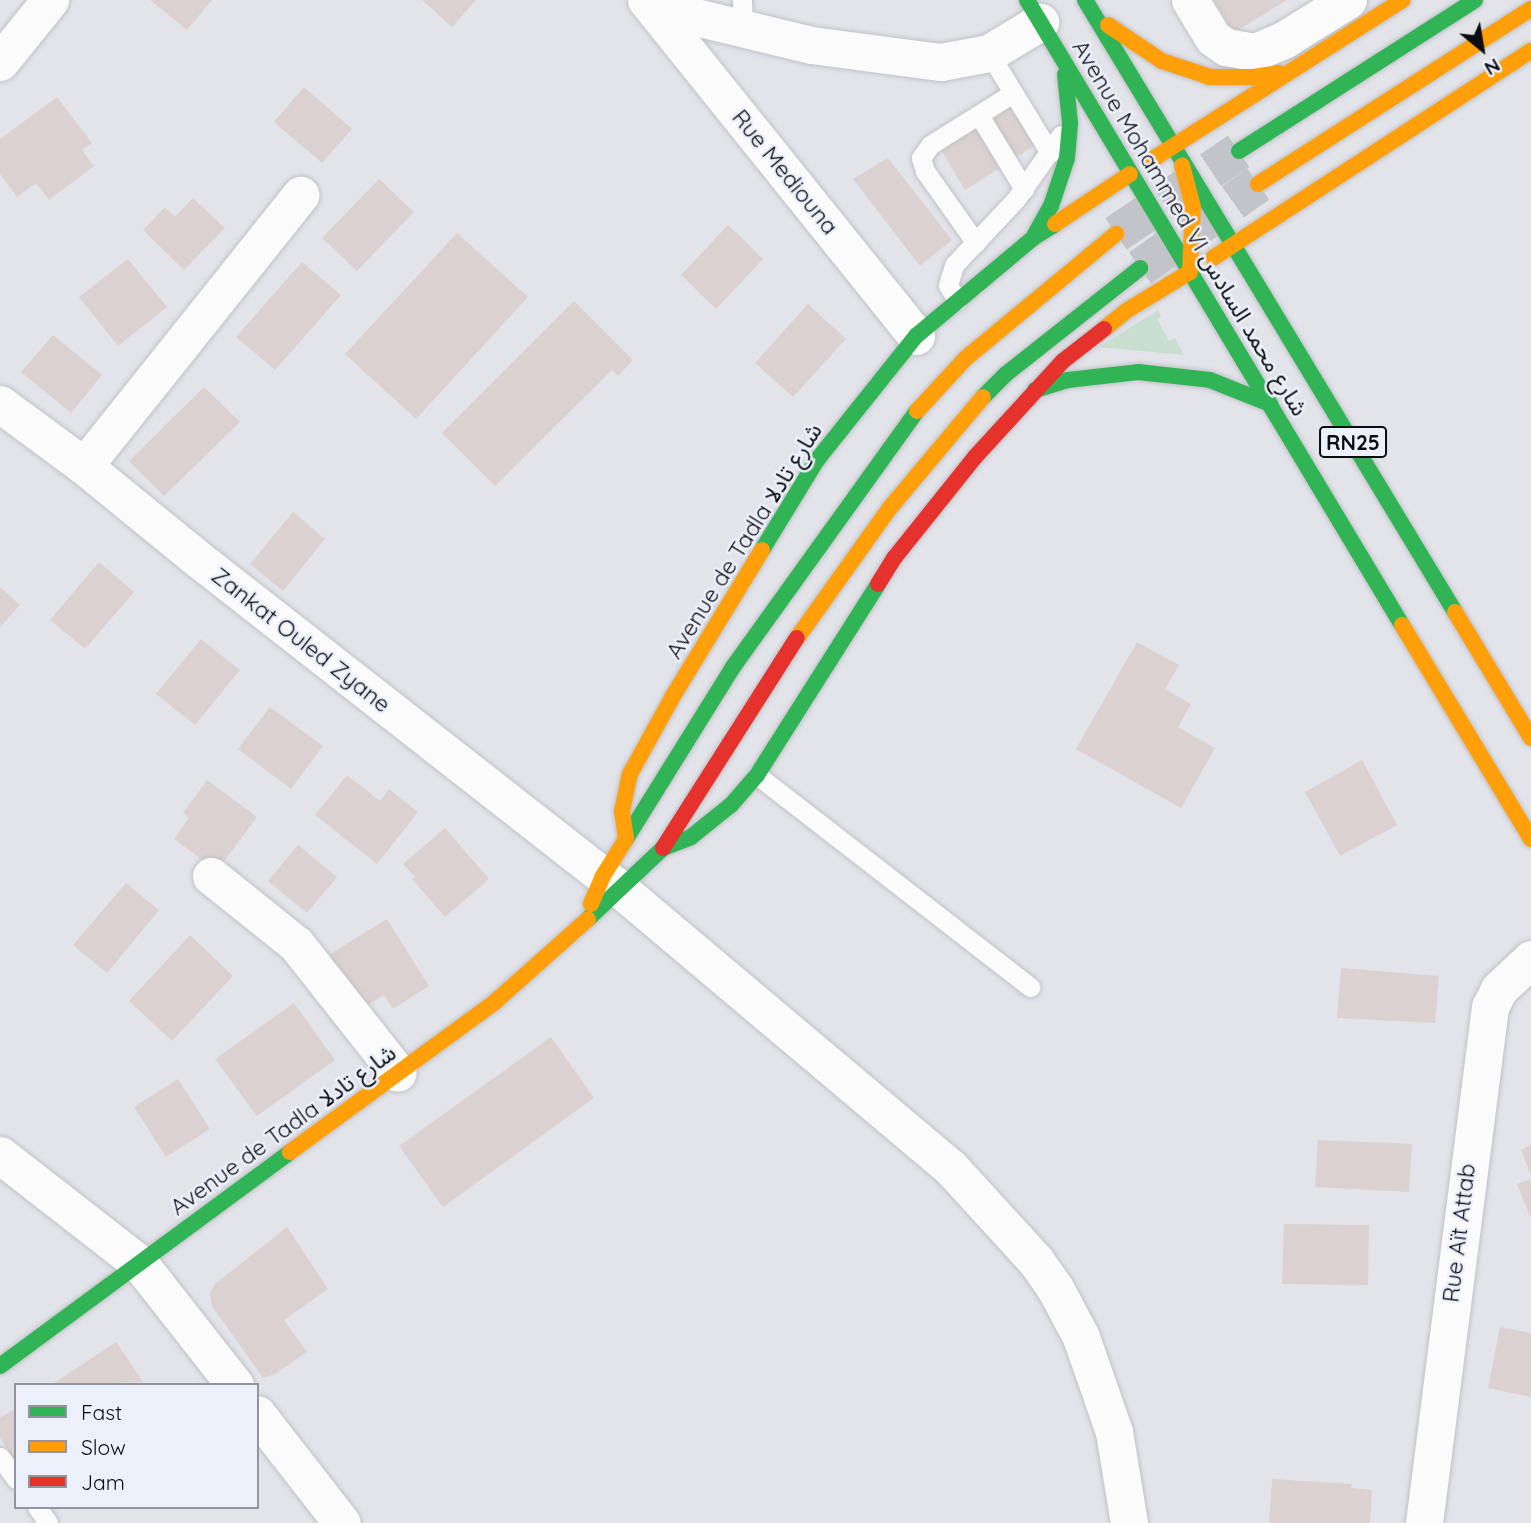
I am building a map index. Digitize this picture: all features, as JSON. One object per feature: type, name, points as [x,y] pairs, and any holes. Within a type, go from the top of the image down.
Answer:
[{"type":"main road","name":"Avenue de Tadla شارع تادلا","points":[[626,839],[622,811],[630,774],[673,696],[817,460],[916,336],[1038,230],[1174,145],[1290,54],[1403,0]]},
{"type":"main road","points":[[1239,151],[1475,0]]},
{"type":"main road","points":[[1089,7],[1140,48],[1162,61],[1210,77],[1252,77],[1290,54]]},
{"type":"main road","name":"Avenue Mohammed VI شارع محمد السادس","points":[[1089,7],[1531,738]]},
{"type":"main road","points":[[1258,184],[1531,9]]},
{"type":"main road","name":"Avenue Mohammed VI شارع محمد السادس","points":[[1033,11],[1531,839]]},
{"type":"main road","name":"Avenue de Tadla شارع تادلا","points":[[612,883],[663,848],[685,841],[710,824],[757,775],[895,557],[975,457],[1034,390],[1093,335],[1531,51]]},
{"type":"main road","points":[[1038,230],[1063,175],[1070,123],[1063,61]]},
{"type":"main road","points":[[1174,145],[1189,186],[1194,228],[1189,272]]},
{"type":"main road","points":[[1130,174],[1161,205],[1194,228],[1234,244]]},
{"type":"main road","name":"Avenue de Tadla شارع تادلا","points":[[0,1366],[496,1001],[586,919],[612,883],[626,839],[748,645],[919,408],[966,358],[1116,233]]},
{"type":"main road","name":"Avenue de Tadla شارع تادلا","points":[[663,848],[792,646],[905,488],[965,416],[1006,374],[1140,268]]},
{"type":"main road","points":[[1034,390],[1068,380],[1138,372],[1210,380],[1270,404]]},
{"type":"street","points":[[0,62],[50,0]]},
{"type":"street","points":[[1190,0],[1206,29],[1226,47],[1290,54],[1348,0]]},
{"type":"street","name":"Rue Mediouna","points":[[650,4],[742,15],[917,61],[942,62],[989,53],[1033,11]]},
{"type":"street","name":"Rue Mediouna","points":[[650,4],[916,336]]},
{"type":"street","points":[[84,466],[300,195]]},
{"type":"street","name":"Zankat Ouled Zyane","points":[[0,404],[84,466],[612,883],[951,1168],[1036,1261],[1055,1288],[1081,1337],[1103,1392],[1122,1469],[1129,1523]]},
{"type":"street","points":[[211,876],[296,944],[398,1073]]},
{"type":"street","name":"Rue Aït Attab","points":[[1424,1523],[1490,1007],[1499,989],[1531,959]]},
{"type":"street","points":[[0,1155],[140,1264],[233,1383]]},
{"type":"street","points":[[259,1417],[342,1523]]},
{"type":"lane","points":[[989,53],[1050,153]]},
{"type":"lane","points":[[976,243],[925,171],[921,158],[930,145],[1013,93]]},
{"type":"lane","points":[[979,115],[1038,230]]},
{"type":"lane","points":[[957,300],[948,285],[949,274],[954,265],[1020,194],[1070,123]]},
{"type":"lane","points":[[1511,705],[1531,696]]},
{"type":"lane","points":[[757,775],[1030,987]]},
{"type":"lane","points":[[0,1457],[14,1476]]},
{"type":"green space","points":[[1158,310],[1161,317],[1157,319],[1169,341],[1175,338],[1184,355],[1099,347]]},
{"type":"building","points":[[150,0],[212,0],[187,30]]},
{"type":"building","points":[[422,0],[476,0],[452,27]]},
{"type":"building","points":[[1214,0],[1287,0],[1233,33]]},
{"type":"building","points":[[304,87],[352,129],[322,163],[274,122]]},
{"type":"building","points":[[57,97],[92,143],[82,150],[94,166],[49,200],[36,183],[17,197],[0,174],[0,139]]},
{"type":"building","points":[[1023,98],[1048,137],[965,190],[941,150]]},
{"type":"building","points":[[888,158],[952,240],[920,266],[853,179]]},
{"type":"building","points":[[379,179],[414,212],[357,271],[322,238]]},
{"type":"building","points":[[193,198],[225,228],[184,270],[143,230],[165,207],[175,217]]},
{"type":"building","points":[[728,225],[763,259],[716,309],[681,275]]},
{"type":"building","points":[[457,233],[528,297],[416,419],[345,354]]},
{"type":"building","points":[[128,259],[167,307],[118,346],[79,297]]},
{"type":"building","points":[[302,262],[341,295],[275,370],[236,337]]},
{"type":"building","points":[[574,301],[633,360],[618,376],[612,370],[495,486],[442,433]]},
{"type":"building","points":[[808,304],[846,339],[793,397],[755,363]]},
{"type":"building","points":[[53,335],[102,375],[71,413],[21,372]]},
{"type":"building","points":[[204,387],[240,422],[164,496],[129,461]]},
{"type":"building","points":[[293,512],[325,539],[283,591],[250,564]]},
{"type":"building","points":[[99,562],[134,592],[85,649],[50,620]]},
{"type":"building","points":[[0,587],[20,605],[0,627]]},
{"type":"building","points":[[201,639],[240,670],[195,725],[156,694]]},
{"type":"building","points":[[1137,642],[1179,665],[1165,689],[1191,704],[1178,727],[1215,748],[1181,808],[1076,749]]},
{"type":"building","points":[[270,707],[323,746],[291,789],[238,749]]},
{"type":"building","points":[[1362,760],[1397,825],[1340,856],[1305,792]]},
{"type":"building","points":[[347,775],[380,801],[389,789],[418,812],[377,864],[315,815]]},
{"type":"building","points":[[207,780],[257,817],[217,871],[174,839],[189,818],[183,813]]},
{"type":"building","points":[[445,828],[489,879],[445,917],[412,879],[415,877],[403,864]]},
{"type":"building","points":[[298,845],[337,877],[307,913],[268,881]]},
{"type":"building","points":[[126,883],[159,910],[107,973],[73,945]]},
{"type":"building","points":[[387,919],[429,986],[393,1009],[384,995],[360,1010],[327,956]]},
{"type":"building","points":[[190,935],[233,976],[172,1041],[129,1001]]},
{"type":"building","points":[[1341,968],[1439,976],[1435,1023],[1337,1018]]},
{"type":"building","points":[[294,1003],[335,1060],[257,1116],[215,1059]]},
{"type":"building","points":[[551,1037],[594,1098],[443,1207],[399,1146]]},
{"type":"building","points":[[178,1079],[210,1129],[166,1157],[134,1107]]},
{"type":"building","points":[[1318,1140],[1412,1144],[1409,1192],[1315,1187]]},
{"type":"building","points":[[1531,1145],[1531,1175],[1521,1150]]},
{"type":"building","points":[[1531,1179],[1531,1219],[1517,1184]]},
{"type":"building","points":[[1284,1224],[1369,1225],[1368,1285],[1282,1284]]},
{"type":"building","points":[[287,1227],[328,1289],[284,1320],[307,1352],[275,1374],[263,1378],[212,1306],[210,1293],[215,1284]]},
{"type":"building","points":[[1500,1327],[1531,1333],[1531,1397],[1488,1388]]},
{"type":"building","points":[[116,1342],[143,1382],[112,1383],[54,1383]]},
{"type":"building","points":[[14,1409],[14,1459],[0,1438],[0,1418]]},
{"type":"building","points":[[1272,1479],[1352,1484],[1351,1488],[1372,1490],[1370,1523],[1269,1523]]},
{"type":"tunnel","points":[[1116,234],[1239,151]]},
{"type":"tunnel","points":[[1140,268],[1258,184]]},
{"type":"traffic: fast","points":[[1027,0],[1402,625]]},
{"type":"traffic: fast","points":[[1085,0],[1455,612]]},
{"type":"traffic: fast","points":[[1239,151],[1475,0]]},
{"type":"traffic: fast","points":[[1033,238],[1051,206],[1067,158],[1070,123],[1065,74]]},
{"type":"traffic: fast","points":[[762,550],[817,460],[916,336],[1033,238],[1055,224]]},
{"type":"traffic: fast","points":[[983,397],[1006,374],[1140,268]]},
{"type":"traffic: fast","points":[[1035,390],[1068,380],[1138,372],[1210,380],[1270,404]]},
{"type":"traffic: fast","points":[[626,839],[733,667],[917,411]]},
{"type":"traffic: fast","points":[[588,919],[663,848],[691,837],[731,805],[757,775],[878,584]]},
{"type":"traffic: fast","points":[[0,1366],[290,1152]]},
{"type":"traffic: slow","points":[[1153,159],[1403,0]]},
{"type":"traffic: slow","points":[[1258,184],[1531,9]]},
{"type":"traffic: slow","points":[[1108,25],[1162,61],[1210,77],[1253,77],[1279,73]]},
{"type":"traffic: slow","points":[[1213,258],[1531,51]]},
{"type":"traffic: slow","points":[[1104,329],[1126,311],[1190,272],[1193,207],[1182,165]]},
{"type":"traffic: slow","points":[[1055,224],[1130,174]]},
{"type":"traffic: slow","points":[[917,411],[966,358],[1116,234]]},
{"type":"traffic: slow","points":[[797,638],[889,509],[983,397]]},
{"type":"traffic: slow","points":[[591,904],[603,876],[626,839],[622,811],[630,774],[673,696],[762,550]]},
{"type":"traffic: slow","points":[[1455,612],[1531,738]]},
{"type":"traffic: slow","points":[[1402,625],[1531,839]]},
{"type":"traffic: slow","points":[[290,1152],[496,1001],[588,919]]},
{"type":"traffic: jam","points":[[878,584],[895,557],[975,457],[1063,361],[1104,329]]},
{"type":"traffic: jam","points":[[663,848],[797,638]]}]
